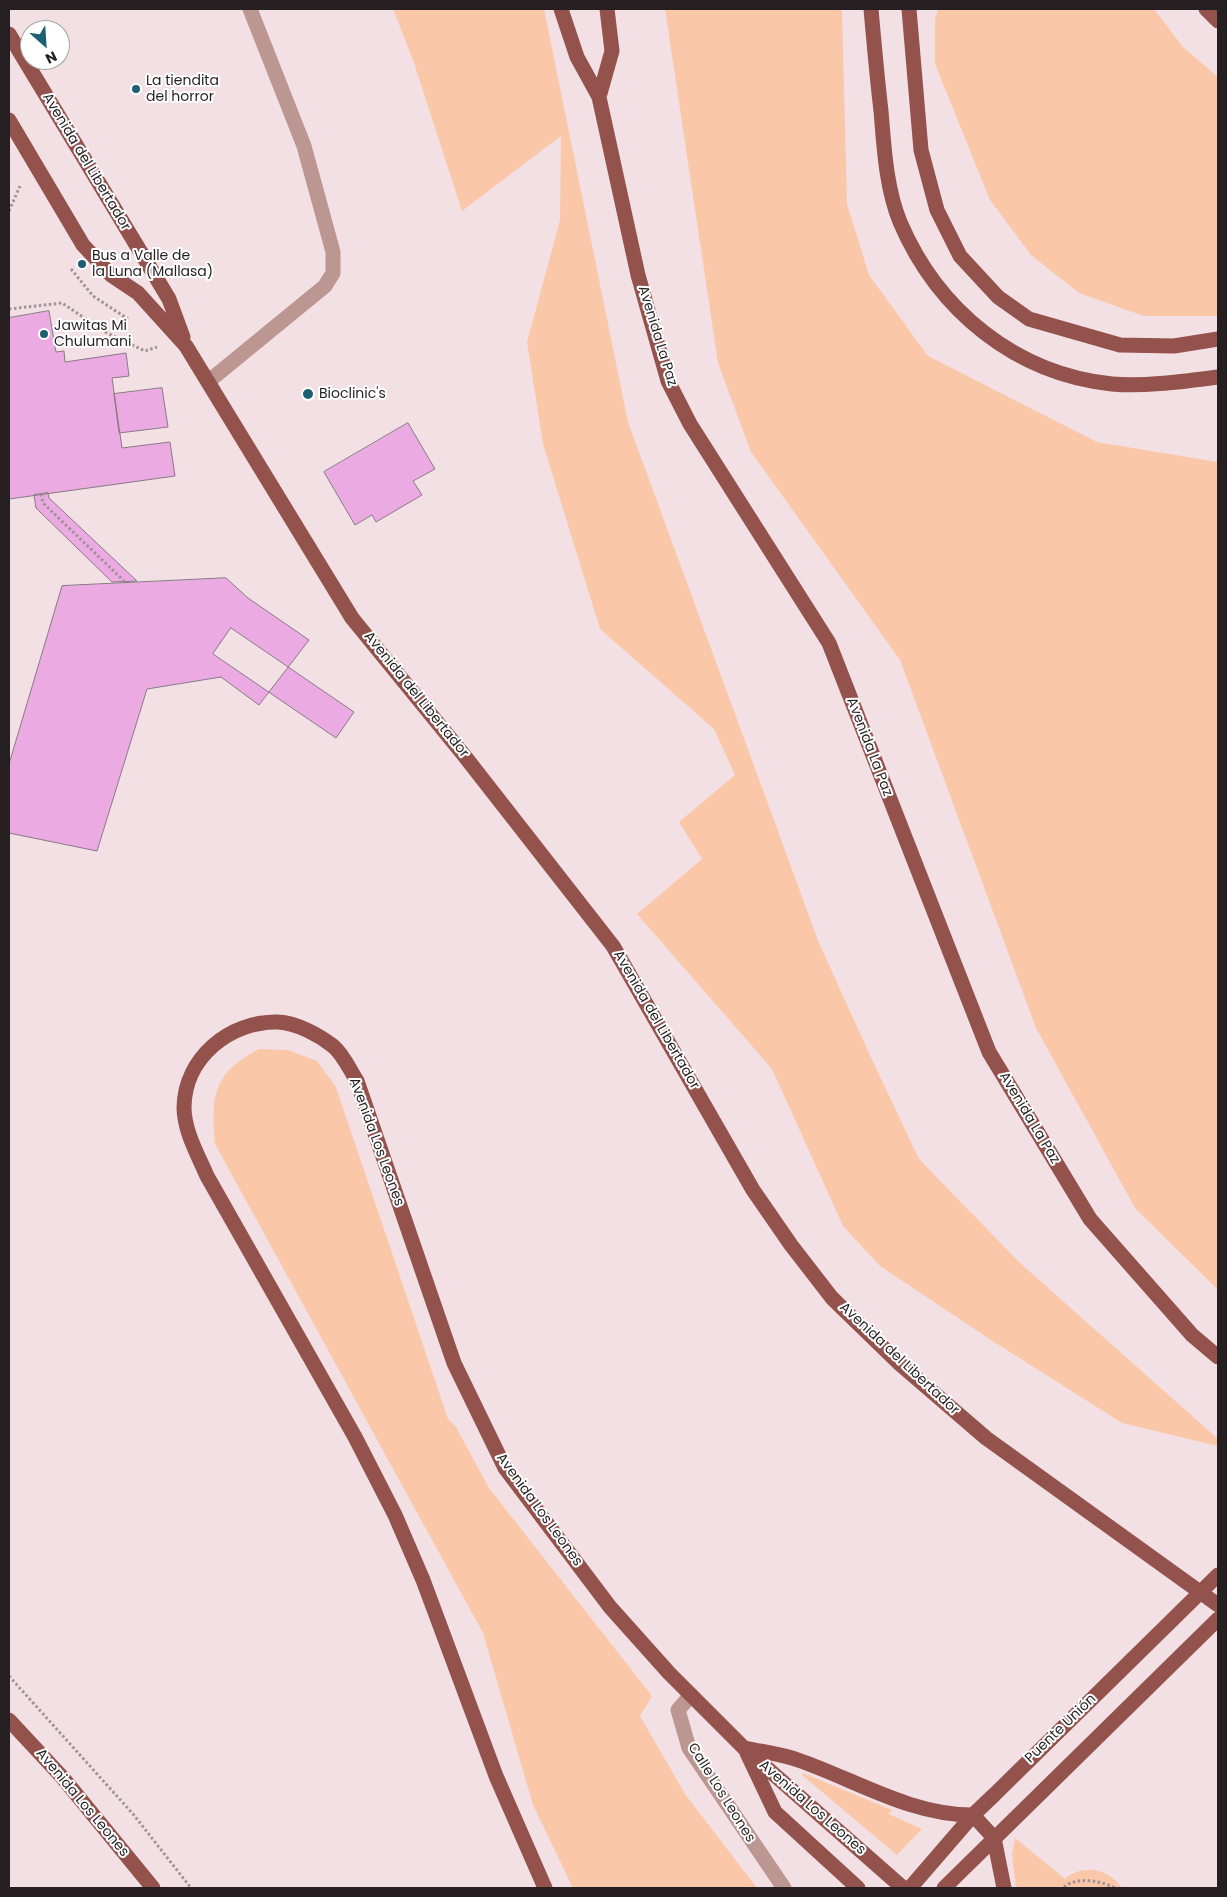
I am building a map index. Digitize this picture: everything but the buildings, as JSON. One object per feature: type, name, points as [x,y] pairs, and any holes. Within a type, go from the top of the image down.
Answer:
[{"type":"main road","name":"Avenida La Paz","points":[[561,9],[577,57],[599,97],[638,275],[668,381],[690,424],[828,643],[989,1052],[1090,1219],[1192,1335],[1218,1357]]},
{"type":"main road","name":"Avenida La Paz","points":[[599,97],[612,51],[607,9]]},
{"type":"main road","points":[[871,9],[885,162],[900,221],[925,271],[953,305],[992,339],[1029,362],[1070,377],[1114,384],[1175,382],[1218,377]]},
{"type":"main road","points":[[910,9],[921,150],[934,202],[960,256],[998,297],[1029,319],[1085,336],[1120,344],[1174,346],[1218,339]]},
{"type":"main road","points":[[1206,9],[1218,21]]},
{"type":"main road","name":"Avenida del Libertador","points":[[9,34],[169,299],[186,346]]},
{"type":"main road","name":"Avenida del Libertador","points":[[9,120],[83,245],[111,275],[138,293],[186,346],[352,618],[464,754],[613,946],[753,1190],[832,1298],[900,1364],[986,1438],[1218,1605]]},
{"type":"main road","name":"Avenida Los Leones","points":[[545,1888],[496,1776],[426,1589],[394,1515],[354,1437],[207,1176],[190,1135],[184,1110],[186,1086],[199,1060],[218,1040],[246,1026],[279,1022],[311,1032],[335,1047],[357,1081],[454,1363],[505,1468],[610,1608],[691,1695],[744,1748],[899,1885]]},
{"type":"main road","name":"Puente Unión","points":[[910,1888],[973,1816],[1218,1575]]},
{"type":"main road","points":[[944,1888],[1014,1817],[1218,1620]]},
{"type":"main road","name":"Avenida Los Leones","points":[[9,1720],[63,1778],[153,1888]]},
{"type":"main road","points":[[744,1748],[797,1759],[920,1809],[949,1815],[973,1816],[994,1838],[1004,1888]]},
{"type":"main road","points":[[744,1748],[775,1812],[858,1888]]},
{"type":"street","points":[[209,381],[325,286],[334,272],[333,252],[304,146],[250,9]]},
{"type":"street","name":"Calle Los Leones","points":[[691,1695],[678,1710],[690,1748],[784,1888]]},
{"type":"path","points":[[9,211],[20,186]]},
{"type":"path","points":[[9,310],[62,303],[107,332],[145,351],[157,348]]},
{"type":"path","points":[[41,494],[43,503],[124,581]]},
{"type":"path","points":[[9,1676],[133,1814],[190,1888]]},
{"type":"path","points":[[1064,1887],[1068,1884],[1097,1880],[1115,1888]]},
{"type":"shaded area","points":[[393,9],[544,9],[628,422],[819,943],[868,1051],[919,1159],[1020,1263],[1218,1439],[1218,1446],[1122,1423],[994,1342],[880,1266],[843,1226],[772,1069],[637,914],[702,859],[679,822],[735,775],[714,729],[600,629],[543,444],[527,342],[560,220],[561,136],[462,211],[414,63]]},
{"type":"shaded area","points":[[665,9],[842,9],[847,204],[869,275],[928,356],[1097,442],[1218,462],[1218,1290],[1135,1208],[1036,1028],[900,660],[751,452],[718,363]]},
{"type":"shaded area","points":[[938,9],[1154,9],[1183,47],[1218,77],[1218,316],[1144,316],[1079,293],[1031,255],[990,200],[935,64],[935,19]]},
{"type":"shaded area","points":[[259,1049],[288,1050],[317,1061],[336,1087],[448,1419],[456,1427],[489,1488],[652,1696],[640,1716],[685,1794],[757,1888],[573,1888],[533,1805],[483,1633],[215,1144],[214,1112],[218,1087],[232,1067]]},
{"type":"shaded area","points":[[803,1773],[892,1810],[889,1814],[922,1829],[897,1855],[802,1775]]},
{"type":"shaded area","points":[[1015,1838],[1065,1879],[1080,1871],[1095,1870],[1110,1876],[1122,1888],[1016,1888],[1012,1855]]},
{"type":"place","name":"La tiendita del horror","points":[[136,89]]},
{"type":"place","name":"Bus a Valle de la Luna (Mallasa)","points":[[82,264]]},
{"type":"place","name":"Jawitas Mi Chulumani","points":[[44,334]]},
{"type":"place","name":"Bioclinic's","points":[[308,394]]}]
